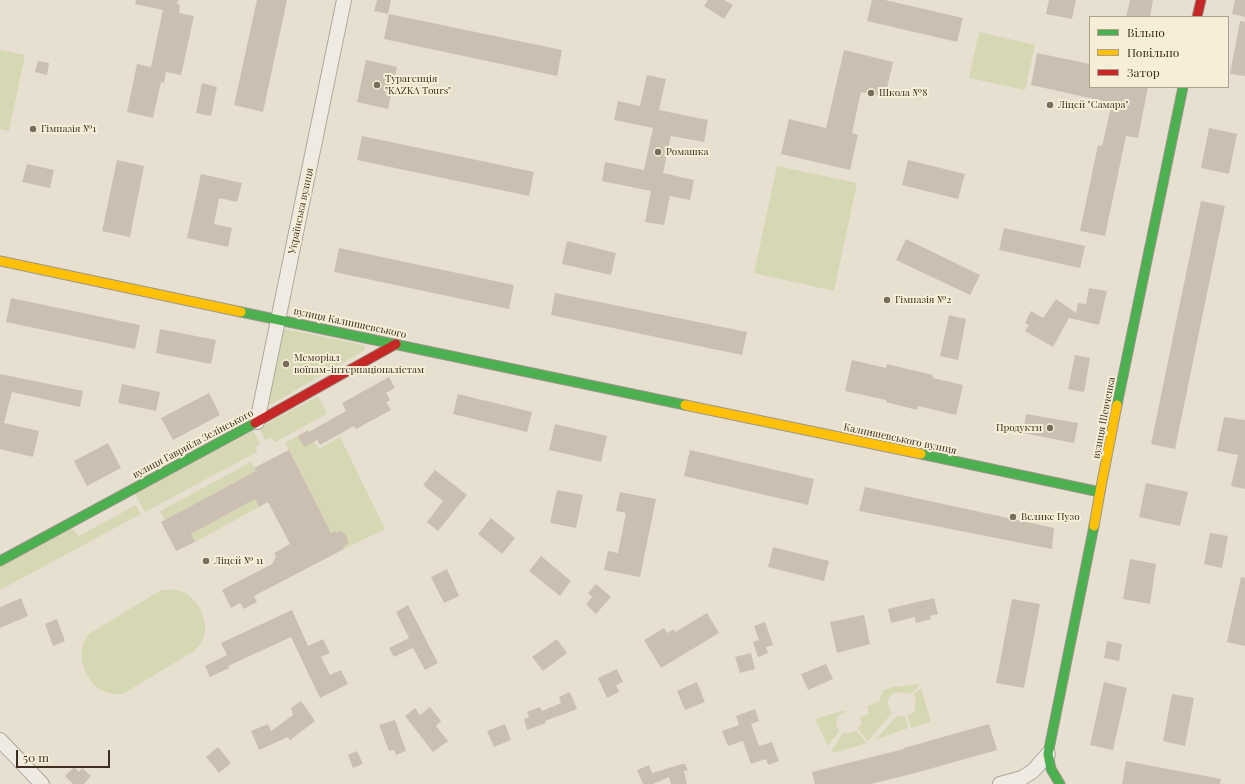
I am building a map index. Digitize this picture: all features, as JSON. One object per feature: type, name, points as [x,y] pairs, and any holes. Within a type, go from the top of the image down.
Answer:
[{"type":"street","name":"Українська вулиця","points":[[257,422],[344,0]]},
{"type":"street","points":[[1197,16],[1201,0]]},
{"type":"street","name":"вулиця Шевченка","points":[[1048,754],[1092,542],[1100,492],[1145,267],[1184,88]]},
{"type":"street","name":"вулиця Калнишевського","points":[[0,261],[696,407]]},
{"type":"street","name":"вулиця Гавриїла Зелінського","points":[[0,561],[257,422],[396,344]]},
{"type":"street","name":"Калнишевського вулиця","points":[[696,407],[1100,492]]},
{"type":"street","points":[[0,740],[42,784]]},
{"type":"street","points":[[1000,784],[1022,778],[1033,771],[1048,754]]},
{"type":"street","points":[[1048,754],[1051,769],[1060,784]]},
{"type":"green space","points":[[979,32],[1035,45],[1025,90],[969,78]]},
{"type":"green space","points":[[0,50],[25,55],[9,131],[0,129]]},
{"type":"green space","points":[[777,166],[857,183],[834,291],[754,273]]},
{"type":"green space","points":[[285,329],[364,345],[365,350],[270,405],[267,401],[281,333]]},
{"type":"green space","points":[[318,396],[327,414],[275,442],[271,438],[265,440],[259,428]]},
{"type":"green space","points":[[253,431],[260,443],[256,447],[257,452],[145,512],[135,494]]},
{"type":"green space","points":[[298,436],[314,441],[319,449],[340,437],[385,529],[344,549],[343,547],[348,542],[346,536],[340,531],[331,533],[285,443]]},
{"type":"green space","points":[[251,462],[256,471],[165,520],[160,511]]},
{"type":"green space","points":[[255,499],[259,507],[195,542],[191,534]]},
{"type":"green space","points":[[136,505],[141,514],[0,590],[0,567],[71,528],[79,536]]},
{"type":"green space","points":[[161,590],[184,592],[196,603],[204,618],[205,634],[201,642],[194,651],[123,694],[114,694],[101,690],[88,676],[83,664],[83,644],[89,634]]},
{"type":"green space","points":[[921,684],[910,694],[897,692],[889,697],[889,708],[892,713],[868,741],[857,727],[861,725],[861,720],[859,718],[869,714],[867,706],[879,702],[883,690],[893,687]]},
{"type":"green space","points":[[921,688],[931,722],[911,728],[907,715],[913,713],[915,710],[916,698],[913,695]]},
{"type":"green space","points":[[845,710],[844,713],[839,715],[836,721],[839,731],[828,746],[815,719]]},
{"type":"green space","points":[[898,715],[902,717],[905,716],[908,728],[875,740]]},
{"type":"green space","points":[[856,731],[867,743],[833,753],[832,750],[843,733]]},
{"type":"building","points":[[136,0],[178,0],[177,4],[180,5],[179,13],[194,16],[181,75],[166,72],[164,83],[161,82],[153,118],[127,112],[137,64],[151,67],[163,10],[135,4]]},
{"type":"building","points":[[257,0],[287,0],[263,112],[234,105]]},
{"type":"building","points":[[377,0],[391,0],[388,14],[374,11]]},
{"type":"building","points":[[708,0],[724,0],[733,5],[724,19],[704,6]]},
{"type":"building","points":[[872,0],[885,0],[963,18],[957,42],[867,21]]},
{"type":"building","points":[[1049,0],[1076,0],[1072,19],[1046,14]]},
{"type":"building","points":[[1130,0],[1153,0],[1150,16],[1126,16]]},
{"type":"building","points":[[1235,0],[1245,0],[1245,17],[1232,14]]},
{"type":"building","points":[[389,14],[562,50],[557,76],[384,39]]},
{"type":"building","points":[[1240,21],[1245,22],[1245,76],[1230,74]]},
{"type":"building","points":[[844,50],[893,62],[885,97],[861,92],[852,133],[858,135],[850,170],[781,154],[789,119],[826,128]]},
{"type":"building","points":[[1037,53],[1089,64],[1089,88],[1148,88],[1138,138],[1126,136],[1105,236],[1080,231],[1098,145],[1102,146],[1112,103],[1031,85]]},
{"type":"building","name":"Турагенція \"KAZKA Tours\"","points":[[366,60],[397,67],[388,109],[357,102]]},
{"type":"building","points":[[38,61],[49,63],[47,75],[35,72]]},
{"type":"building","name":"Ромашка","points":[[647,75],[666,79],[659,110],[708,120],[704,142],[671,136],[663,173],[694,180],[690,200],[670,196],[664,225],[645,222],[651,191],[602,181],[605,162],[644,170],[653,128],[614,120],[618,101],[640,106]]},
{"type":"building","points":[[202,83],[217,87],[211,116],[196,113]]},
{"type":"building","points":[[1209,128],[1237,134],[1229,174],[1201,168]]},
{"type":"building","points":[[362,136],[534,172],[529,196],[357,160]]},
{"type":"building","points":[[117,160],[144,166],[130,237],[102,231]]},
{"type":"building","points":[[908,160],[965,174],[958,199],[902,185]]},
{"type":"building","points":[[27,164],[54,170],[50,188],[22,182]]},
{"type":"building","points":[[201,174],[242,183],[237,202],[219,198],[214,224],[232,228],[228,247],[187,238]]},
{"type":"building","points":[[1201,201],[1225,206],[1175,449],[1151,444]]},
{"type":"building","points":[[1004,228],[1085,246],[1080,268],[999,250]]},
{"type":"building","points":[[906,239],[980,275],[970,295],[896,260]]},
{"type":"building","points":[[567,241],[616,253],[611,275],[562,264]]},
{"type":"building","points":[[339,248],[514,285],[509,309],[334,272]]},
{"type":"building","points":[[1089,288],[1107,291],[1099,325],[1069,318],[1053,347],[1025,331],[1029,325],[1025,323],[1031,311],[1043,318],[1056,299],[1076,313],[1078,303],[1086,304]]},
{"type":"building","points":[[555,293],[747,332],[742,355],[551,315]]},
{"type":"building","points":[[11,298],[140,325],[135,349],[6,322]]},
{"type":"building","points":[[949,315],[966,319],[958,360],[940,356]]},
{"type":"building","points":[[160,329],[216,340],[211,364],[156,353]]},
{"type":"building","points":[[1075,355],[1090,358],[1084,392],[1068,389]]},
{"type":"building","points":[[852,360],[886,368],[887,364],[933,375],[933,378],[963,385],[956,415],[918,406],[917,410],[886,402],[886,400],[845,391]]},
{"type":"building","points":[[0,374],[83,391],[80,407],[12,392],[4,423],[39,431],[33,457],[0,449]]},
{"type":"building","points":[[389,377],[395,388],[386,393],[390,400],[386,402],[391,410],[356,429],[354,426],[320,445],[317,440],[304,447],[298,436],[308,430],[309,432],[346,411],[342,403]]},
{"type":"building","points":[[122,384],[160,392],[156,411],[118,403]]},
{"type":"building","points":[[209,393],[220,415],[173,440],[161,418]]},
{"type":"building","points":[[458,394],[532,412],[527,432],[453,414]]},
{"type":"building","name":"Продукти","points":[[1026,414],[1078,423],[1074,443],[1023,433]]},
{"type":"building","points":[[1224,417],[1245,420],[1245,489],[1231,486],[1238,455],[1217,451]]},
{"type":"building","points":[[555,424],[607,436],[601,462],[549,450]]},
{"type":"building","points":[[108,443],[121,468],[87,486],[74,461]]},
{"type":"building","points":[[289,450],[331,533],[340,531],[345,533],[348,544],[343,547],[344,549],[254,596],[257,602],[244,609],[240,603],[231,608],[222,590],[272,564],[276,557],[274,553],[290,544],[268,502],[259,507],[255,499],[191,534],[195,542],[176,551],[161,522],[256,471],[254,468]]},
{"type":"building","points":[[690,450],[814,479],[808,505],[684,476]]},
{"type":"building","points":[[435,470],[467,495],[438,531],[427,522],[443,501],[423,485]]},
{"type":"building","points":[[1146,483],[1188,492],[1180,526],[1139,517]]},
{"type":"building","points":[[865,487],[1054,528],[1052,549],[859,511]]},
{"type":"building","points":[[557,490],[583,495],[576,528],[550,523]]},
{"type":"building","points":[[620,492],[656,499],[640,577],[604,570],[608,551],[618,553],[626,513],[616,511]]},
{"type":"building","points":[[491,518],[515,538],[502,554],[478,534]]},
{"type":"building","points":[[1210,533],[1228,536],[1222,568],[1204,564]]},
{"type":"building","points":[[773,547],[829,561],[824,581],[768,567]]},
{"type":"building","points":[[541,556],[571,581],[560,596],[529,571]]},
{"type":"building","points":[[1130,559],[1156,564],[1150,604],[1123,599]]},
{"type":"building","points":[[447,569],[459,596],[444,603],[431,577]]},
{"type":"building","points":[[1241,577],[1245,578],[1245,646],[1227,642]]},
{"type":"building","points":[[596,584],[611,597],[596,614],[586,604],[592,597],[588,593]]},
{"type":"building","points":[[21,598],[28,616],[0,628],[0,607]]},
{"type":"building","points":[[934,598],[938,614],[930,616],[931,619],[916,623],[915,617],[891,623],[888,609]]},
{"type":"building","points":[[1012,599],[1040,604],[1024,688],[996,683]]},
{"type":"building","points":[[408,605],[438,663],[425,670],[413,648],[394,657],[389,648],[409,638],[396,612]]},
{"type":"building","points":[[292,610],[308,646],[323,639],[330,653],[321,657],[330,675],[341,670],[348,684],[320,698],[291,637],[228,666],[229,668],[210,677],[205,666],[227,655],[221,643]]},
{"type":"building","points":[[707,613],[719,633],[661,668],[644,640],[664,628],[667,633],[674,629],[675,632]]},
{"type":"building","points":[[864,615],[870,644],[837,653],[830,622]]},
{"type":"building","points":[[57,619],[65,641],[53,646],[45,624]]},
{"type":"building","points":[[765,622],[773,645],[766,647],[768,653],[758,657],[753,642],[759,640],[754,626]]},
{"type":"building","points":[[557,639],[567,653],[543,671],[532,657]]},
{"type":"building","points":[[1107,641],[1122,644],[1119,661],[1104,658]]},
{"type":"building","points":[[751,653],[755,669],[740,673],[735,657]]},
{"type":"building","points":[[826,664],[833,679],[808,690],[801,674]]},
{"type":"building","points":[[617,669],[623,682],[616,685],[619,692],[607,698],[598,678]]},
{"type":"building","points":[[697,682],[705,702],[685,710],[677,691]]},
{"type":"building","points":[[1104,682],[1127,688],[1113,750],[1090,745]]},
{"type":"building","points":[[570,692],[577,709],[545,721],[546,723],[527,730],[524,719],[529,717],[527,712],[540,707],[542,711],[561,703],[559,697]]},
{"type":"building","points":[[1172,694],[1194,698],[1185,746],[1163,741]]},
{"type":"building","points":[[301,701],[315,721],[290,740],[288,737],[259,750],[251,731],[268,724],[271,731],[293,715],[291,708]]},
{"type":"building","points":[[430,707],[441,721],[436,726],[448,741],[433,752],[405,716],[415,708],[420,715]]},
{"type":"building","points":[[755,709],[759,721],[751,724],[759,746],[772,742],[779,761],[768,765],[766,759],[751,764],[743,741],[728,746],[722,731],[739,725],[736,716]]},
{"type":"building","points":[[395,720],[406,751],[396,755],[394,750],[389,751],[379,725]]},
{"type":"building","points":[[505,724],[511,740],[494,747],[487,731]]},
{"type":"building","points":[[989,724],[997,750],[870,784],[815,784],[812,772],[904,749]]},
{"type":"building","points":[[218,747],[231,763],[219,773],[206,757]]},
{"type":"building","points":[[357,751],[363,764],[353,768],[348,755]]},
{"type":"building","points":[[1126,761],[1221,779],[1220,784],[1122,784]]},
{"type":"building","points":[[685,764],[688,770],[684,771],[687,784],[671,784],[669,777],[653,784],[643,784],[637,770],[649,765],[652,773]]},
{"type":"building","points":[[74,767],[79,772],[82,768],[91,776],[84,784],[73,784],[65,776]]},
{"type":"traffic: fast","points":[[1117,405],[1183,88]]},
{"type":"traffic: fast","points":[[241,312],[685,405]]},
{"type":"traffic: fast","points":[[0,561],[255,423]]},
{"type":"traffic: fast","points":[[921,454],[1100,492]]},
{"type":"traffic: fast","points":[[1060,784],[1051,769],[1048,754],[1094,526]]},
{"type":"traffic: slow","points":[[0,261],[241,312]]},
{"type":"traffic: slow","points":[[685,405],[921,454]]},
{"type":"traffic: slow","points":[[1094,526],[1117,405]]},
{"type":"traffic: jam","points":[[1197,16],[1201,0]]},
{"type":"traffic: jam","points":[[255,423],[396,344]]},
{"type":"place","name":"Турагенція \"KAZKA Tours\"","points":[[377,85]]},
{"type":"place","name":"Школа №8","points":[[871,93]]},
{"type":"place","name":"Ліцей \"Самара\"","points":[[1050,105]]},
{"type":"place","name":"Гімназія №1","points":[[33,129]]},
{"type":"place","name":"Ромашка","points":[[658,152]]},
{"type":"place","name":"Гімназія №2","points":[[887,300]]},
{"type":"place","name":"Меморіал воїнам-інтернаціоналістам","points":[[286,364]]},
{"type":"place","name":"Продукти","points":[[1050,428]]},
{"type":"place","name":"Велике Пузо","points":[[1013,517]]},
{"type":"place","name":"Ліцей № 11","points":[[206,561]]}]
